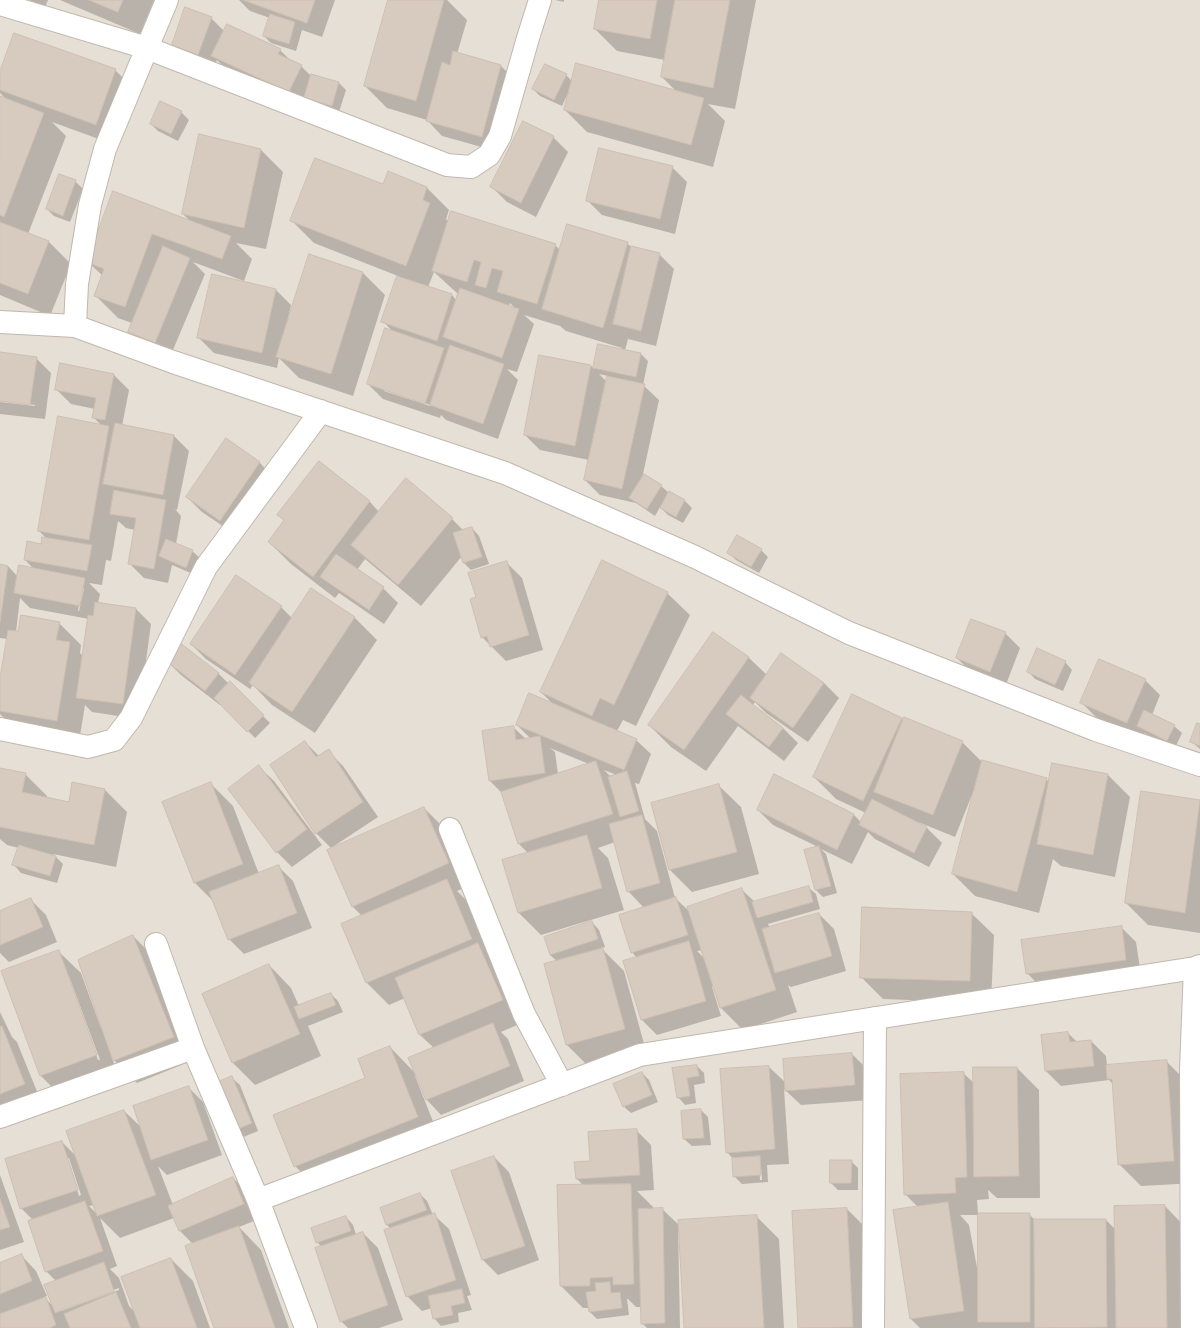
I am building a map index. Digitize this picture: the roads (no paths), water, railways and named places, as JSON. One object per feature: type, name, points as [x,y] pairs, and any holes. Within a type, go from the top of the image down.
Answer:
[{"type":"street","points":[[75,326],[77,284],[90,205],[105,149],[167,0]]},
{"type":"street","points":[[0,4],[147,48],[447,165],[471,167],[489,155],[500,136],[540,0]]},
{"type":"street","points":[[0,322],[75,326],[173,362],[505,473],[695,557],[849,633],[1096,730],[1200,764]]},
{"type":"street","points":[[0,729],[88,747],[114,740],[131,718],[206,567],[321,411]]},
{"type":"street","points":[[450,829],[524,1014],[562,1085]]},
{"type":"street","points":[[156,944],[193,1048],[258,1200],[306,1328]]},
{"type":"street","points":[[258,1200],[640,1055],[1197,967],[1192,1328]]},
{"type":"street","points":[[872,1328],[875,1018]]},
{"type":"street","points":[[0,1117],[193,1048]]}]
